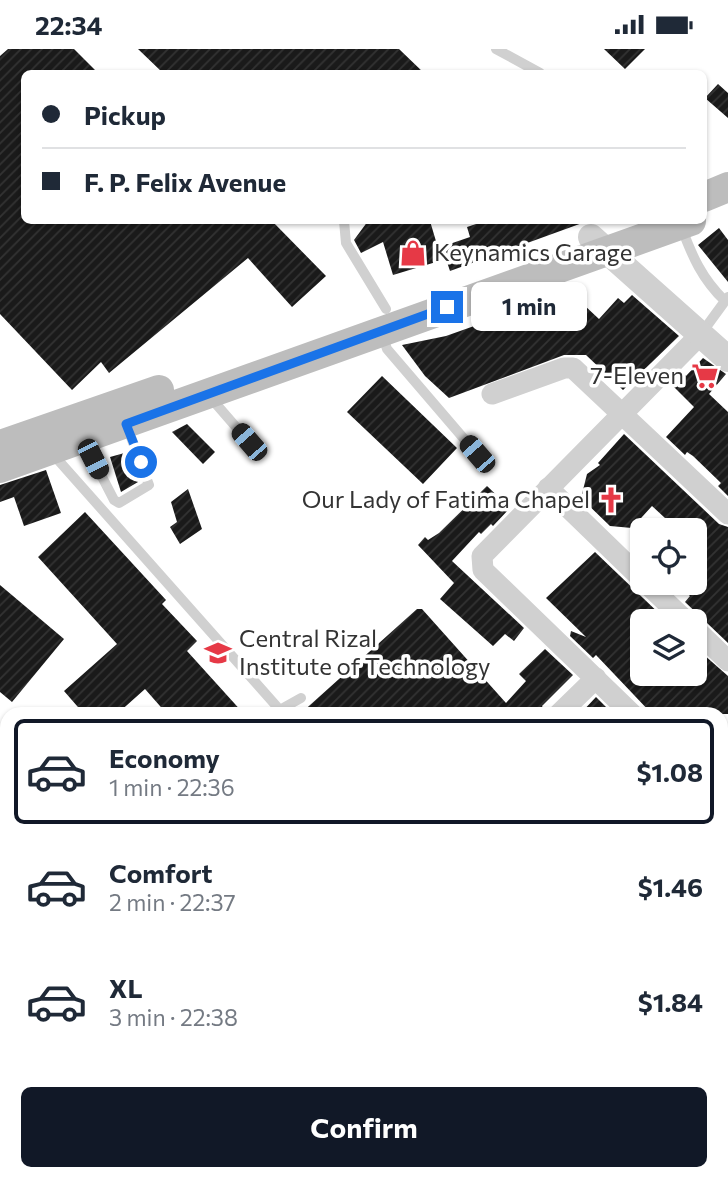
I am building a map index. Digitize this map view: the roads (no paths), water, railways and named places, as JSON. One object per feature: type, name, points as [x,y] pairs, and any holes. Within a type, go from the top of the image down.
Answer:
[{"type":"main road","points":[[707,196],[728,187]]},
{"type":"main road","points":[[707,214],[728,208]]},
{"type":"main road","points":[[599,244],[633,224]]},
{"type":"main road","points":[[0,468],[41,443],[380,318],[599,244],[674,224]]},
{"type":"main road","points":[[0,445],[82,439],[126,424],[204,385]]},
{"type":"street","points":[[599,244],[728,359]]},
{"type":"street","points":[[625,707],[483,570],[482,556],[701,334]]},
{"type":"street","points":[[492,394],[569,367],[622,413],[728,514]]},
{"type":"street","points":[[548,488],[630,567]]},
{"type":"street","points":[[659,595],[673,609]]},
{"type":"street","points":[[707,641],[728,661]]},
{"type":"street","points":[[566,707],[596,678]]},
{"type":"lane","points":[[496,49],[534,70]]},
{"type":"lane","points":[[344,224],[346,243],[380,318],[387,349],[477,454]]},
{"type":"lane","points":[[690,224],[698,268],[726,299],[701,334]]},
{"type":"lane","points":[[204,385],[249,442]]},
{"type":"lane","points":[[82,439],[114,500],[119,503],[149,485],[126,424]]},
{"type":"lane","points":[[41,443],[273,707]]},
{"type":"lane","points":[[286,707],[301,698]]},
{"type":"place","name":"Keynamics Garage","points":[[413,253]]},
{"type":"place","name":"7-Eleven","points":[[705,376]]},
{"type":"place","name":"Our Lady of Fatima Chapel","points":[[611,500]]},
{"type":"place","name":"Central Rizal Institute of Technology","points":[[218,653]]}]
